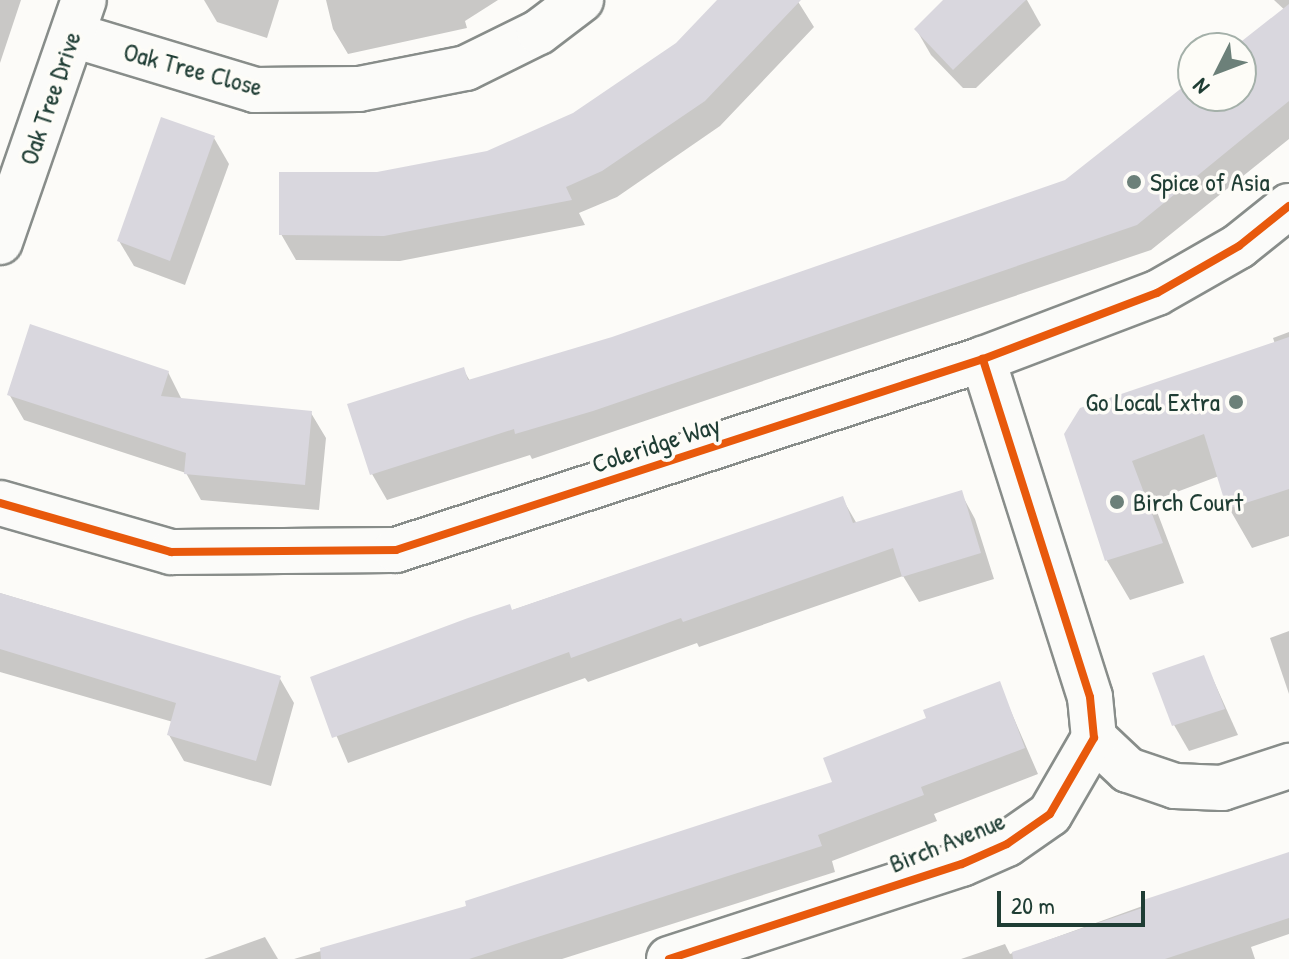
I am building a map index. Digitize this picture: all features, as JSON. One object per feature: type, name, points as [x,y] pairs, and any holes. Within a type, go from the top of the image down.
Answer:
[{"type":"street","name":"Oak Tree Close","points":[[78,18],[255,90],[359,89],[466,68],[539,32],[581,0]]},
{"type":"street","name":"Oak Tree Drive","points":[[0,242],[78,18]]},
{"type":"street","name":"Coleridge Way","points":[[0,503],[171,552],[396,550],[983,359],[1157,293],[1239,246],[1289,206]]},
{"type":"street","points":[[983,359],[1090,697],[1094,738],[1128,770],[1175,786],[1222,788],[1289,766]]},
{"type":"street","name":"Birch Avenue","points":[[669,959],[962,864],[1007,844],[1050,814],[1094,738]]},
{"type":"building","points":[[717,0],[801,0],[705,101],[602,171],[566,187],[572,200],[384,236],[279,235],[279,172],[377,172],[487,151],[573,113],[676,43]]},
{"type":"building","points":[[943,0],[1026,0],[953,70],[914,29]]},
{"type":"building","points":[[1289,4],[1289,101],[1137,225],[593,411],[515,434],[514,429],[370,475],[347,404],[464,367],[468,380],[612,337],[1065,180],[1177,92],[1177,112],[1257,112],[1257,32],[1253,32]]},
{"type":"building","points":[[161,117],[215,136],[170,261],[117,241]]},
{"type":"building","points":[[30,324],[169,371],[161,396],[312,411],[305,485],[184,474],[186,453],[7,395]]},
{"type":"building","points":[[1289,337],[1289,489],[1227,509],[1204,434],[1132,461],[1163,543],[1105,561],[1064,434],[1080,408]]},
{"type":"building","points":[[962,490],[981,553],[902,577],[893,548],[571,658],[569,652],[332,738],[310,677],[468,618],[510,604],[512,610],[843,496],[853,523]]},
{"type":"building","points":[[0,593],[281,676],[256,761],[167,735],[176,703],[0,649]]},
{"type":"building","points":[[1204,655],[1225,709],[1172,726],[1152,673]]},
{"type":"building","points":[[1000,681],[1025,748],[921,787],[924,795],[818,835],[822,846],[469,959],[321,959],[320,948],[466,906],[465,901],[832,782],[823,758],[926,718],[923,710]]},
{"type":"building","points":[[1289,852],[1289,918],[1165,959],[1013,959],[1012,952],[1145,907],[1143,900]]},
{"type":"cycle path","points":[[0,503],[171,552],[396,550],[983,359],[1157,293],[1239,246],[1289,206]]},
{"type":"cycle path","points":[[669,959],[962,864],[1007,844],[1050,814],[1094,738],[1090,697],[983,359]]},
{"type":"place","name":"Spice of Asia","points":[[1134,182]]},
{"type":"place","name":"Go Local Extra","points":[[1236,402]]},
{"type":"place","name":"Birch Court","points":[[1117,502]]}]
